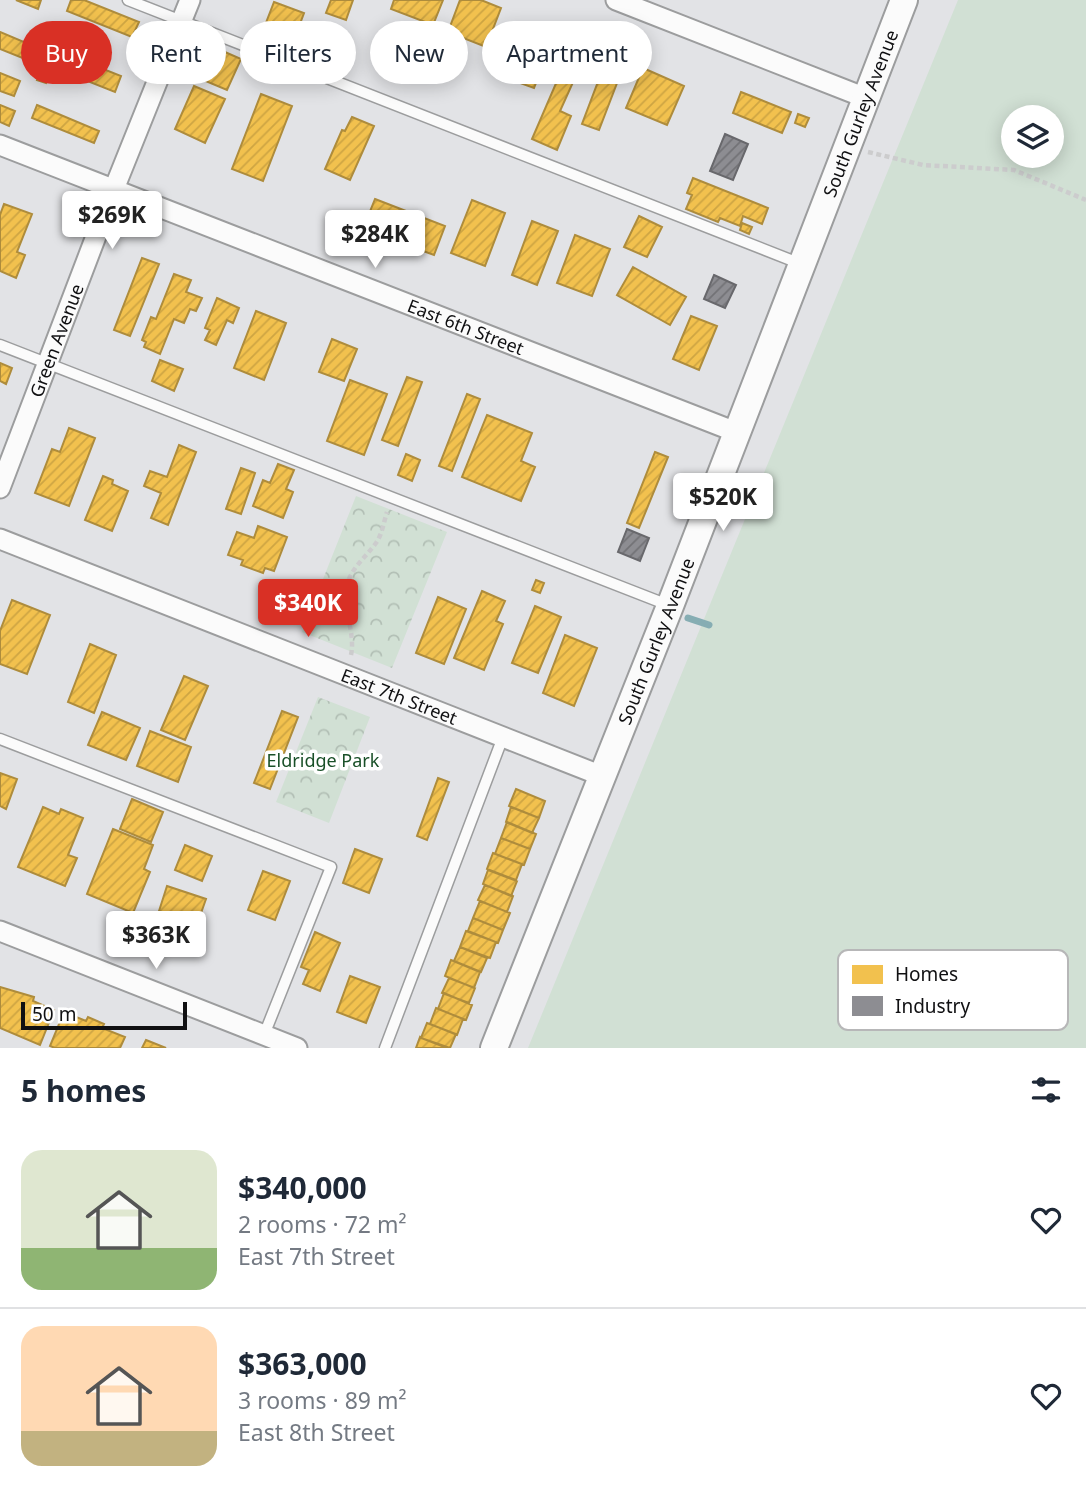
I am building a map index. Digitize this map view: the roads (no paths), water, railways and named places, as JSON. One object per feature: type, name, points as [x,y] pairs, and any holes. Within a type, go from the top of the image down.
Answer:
[{"type":"street","name":"Green Avenue","points":[[0,488],[114,189],[190,0]]},
{"type":"street","points":[[616,0],[866,98]]},
{"type":"street","name":"South Gurley Avenue","points":[[494,1048],[670,606],[904,0]]},
{"type":"street","name":"East 6th Street","points":[[0,145],[736,432]]},
{"type":"street","name":"East 7th Street","points":[[0,539],[602,776]]},
{"type":"street","points":[[0,931],[297,1048]]},
{"type":"lane","points":[[128,0],[801,264]]},
{"type":"lane","points":[[0,345],[670,606]]},
{"type":"lane","points":[[385,1048],[503,737]]},
{"type":"lane","points":[[0,739],[331,867],[264,1035]]},
{"type":"waterway","points":[[688,618],[709,625]]},
{"type":"park label","name":"Eldridge Park","points":[[323,760]]}]
